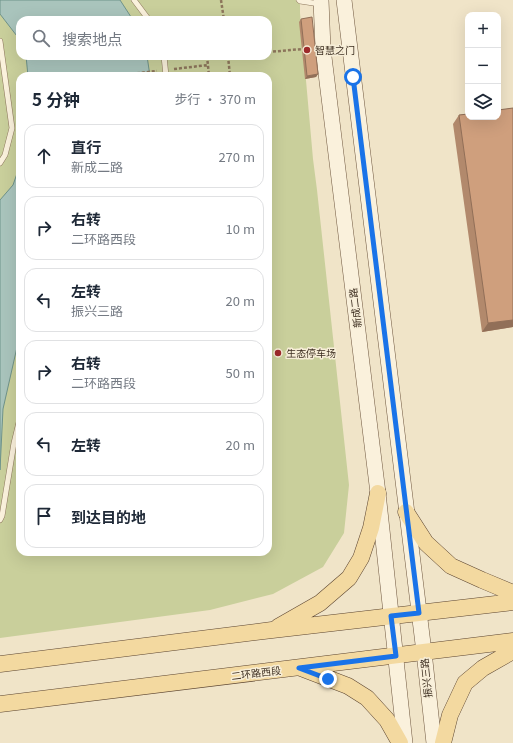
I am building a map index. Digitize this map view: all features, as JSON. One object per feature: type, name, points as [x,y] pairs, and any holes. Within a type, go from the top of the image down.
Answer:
[{"type":"main road","points":[[272,630],[320,603],[349,578],[361,558],[371,528],[378,493]]},
{"type":"main road","points":[[406,512],[426,543],[451,566],[513,593]]},
{"type":"main road","points":[[0,664],[513,602]]},
{"type":"main road","name":"二环路西段","points":[[0,704],[513,641]]},
{"type":"main road","points":[[443,743],[450,715],[465,683],[483,668],[513,650]]},
{"type":"main road","points":[[299,668],[348,686],[367,698],[387,720],[400,743]]},
{"type":"street","points":[[344,0],[419,613]]},
{"type":"street","name":"新成二路","points":[[321,2],[323,49],[378,493],[391,616]]},
{"type":"street","name":"振兴三路","points":[[419,613],[434,743]]},
{"type":"street","points":[[391,616],[405,743]]},
{"type":"lane","points":[[134,0],[146,16]]},
{"type":"lane","points":[[299,0],[321,2]]},
{"type":"lane","points":[[0,41],[12,128],[5,155],[0,163]]},
{"type":"lane","points":[[164,60],[165,70]]},
{"type":"lane","points":[[0,520],[2,516],[16,435]]},
{"type":"path","points":[[221,0],[223,16]]},
{"type":"path","points":[[272,52],[298,50]]},
{"type":"path","points":[[207,60],[209,72]]},
{"type":"path","points":[[228,60],[230,72]]},
{"type":"path","points":[[152,72],[208,65]]},
{"type":"green space","points":[[0,0],[300,0],[313,159],[349,485],[344,533],[323,567],[273,594],[210,610],[0,638]]},
{"type":"water","points":[[0,0],[120,0],[130,16],[16,16],[16,35],[0,14]]},
{"type":"water","points":[[26,60],[148,60],[149,72],[28,72]]},
{"type":"water","points":[[16,176],[16,352],[3,409],[0,470],[0,200],[13,185]]},
{"type":"building","name":"智慧之门","points":[[312,17],[318,74],[307,76],[301,19]]},
{"type":"building","points":[[513,108],[513,320],[488,323],[459,115],[465,114],[465,120],[501,120],[501,110]]},
{"type":"place","name":"智慧之门","points":[[307,50]]},
{"type":"place","name":"生态停车场","points":[[278,353]]},
{"type":"route","points":[[328,679],[299,668],[396,656],[391,616],[419,613],[353,77]]}]
